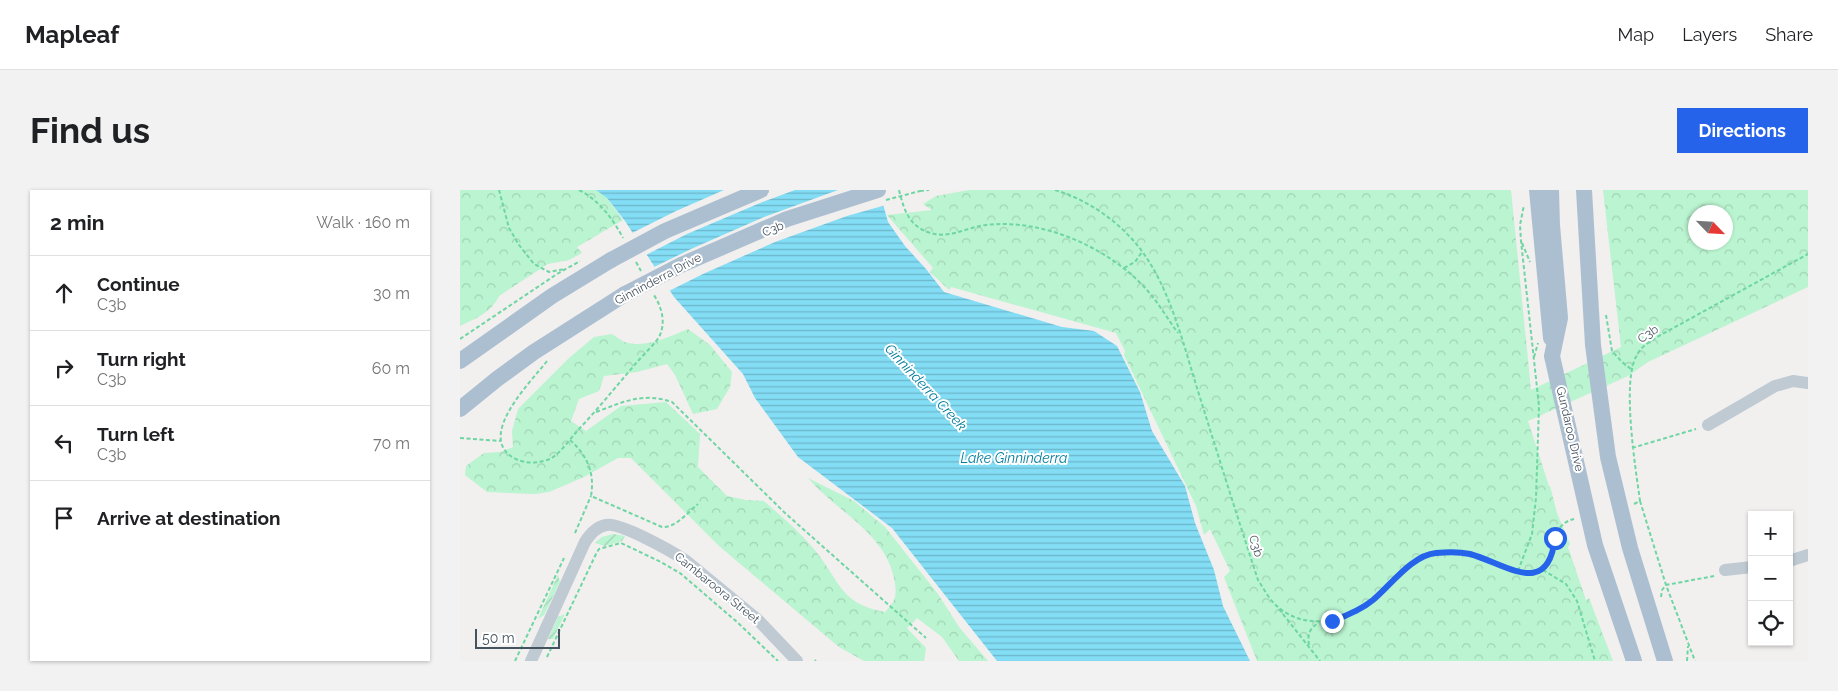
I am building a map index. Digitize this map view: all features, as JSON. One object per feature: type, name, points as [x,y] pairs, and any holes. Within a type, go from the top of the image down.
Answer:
[{"type":"main road","points":[[460,362],[552,296],[611,260],[665,232],[761,190]]},
{"type":"main road","points":[[1537,190],[1552,356]]},
{"type":"main road","name":"Gundaroo Drive","points":[[1551,190],[1560,318],[1552,356],[1595,544],[1634,661]]},
{"type":"main road","points":[[1584,190],[1593,344],[1608,457],[1630,548],[1665,661]]},
{"type":"main road","name":"Ginninderra Drive","points":[[460,409],[534,352],[625,294],[681,264],[787,219],[878,196]]},
{"type":"street","points":[[1708,425],[1775,386],[1793,381],[1808,383]]},
{"type":"street","name":"Cambaroora Street","points":[[531,661],[585,542],[594,531],[608,524],[623,528],[673,552],[685,560],[758,620],[797,661]]},
{"type":"street","points":[[1793,560],[1808,555]]},
{"type":"street","points":[[1725,570],[1748,567]]},
{"type":"path","points":[[460,339],[567,268],[549,272],[534,264],[509,228],[499,190]]},
{"type":"path","points":[[579,190],[587,194],[614,221],[623,238]]},
{"type":"path","points":[[899,190],[908,216],[916,226],[928,232],[947,235],[986,225],[1017,225],[1048,230],[1077,240],[1104,254],[1124,268],[1151,295],[1181,337]]},
{"type":"path","points":[[878,196],[930,190]]},
{"type":"path","name":"C3b","points":[[1055,190],[1089,204],[1111,219],[1131,238],[1142,252],[1161,283],[1181,337],[1258,580],[1320,661]]},
{"type":"path","points":[[1518,571],[1532,534],[1536,498],[1539,406],[1520,233],[1524,203]]},
{"type":"path","points":[[1124,268],[1135,262],[1142,252]]},
{"type":"path","name":"C3b","points":[[1695,661],[1666,585],[1640,501],[1632,448],[1632,369],[1636,356],[1648,343],[1808,254]]},
{"type":"path","points":[[632,255],[642,271]]},
{"type":"path","points":[[550,357],[509,410],[501,426],[501,441],[505,450],[521,462],[534,463],[552,457],[594,413],[660,335],[663,317],[660,305],[651,288]]},
{"type":"path","points":[[647,298],[655,294]]},
{"type":"path","points":[[1604,309],[1612,351],[1632,369]]},
{"type":"path","points":[[594,413],[639,398],[658,397],[672,402],[785,513],[926,638]]},
{"type":"path","points":[[1632,448],[1708,425]]},
{"type":"path","points":[[460,438],[501,441]]},
{"type":"path","points":[[570,440],[578,448],[589,465],[593,486],[592,496],[574,537]]},
{"type":"path","points":[[592,496],[662,527],[674,524],[698,504]]},
{"type":"path","points":[[1632,504],[1640,501]]},
{"type":"path","points":[[1277,607],[1288,614],[1298,617],[1322,622],[1332,621],[1372,601],[1411,565],[1434,553],[1469,554],[1518,571],[1532,573],[1543,569],[1550,560],[1556,533],[1568,521],[1574,520]]},
{"type":"path","points":[[545,661],[599,549],[620,543],[661,562],[684,576],[778,661]]},
{"type":"path","points":[[515,661],[566,553]]},
{"type":"path","points":[[1543,569],[1566,584],[1577,601],[1595,661]]},
{"type":"path","points":[[1660,601],[1662,590],[1666,585],[1712,576],[1725,570]]},
{"type":"path","points":[[1310,648],[1309,633],[1314,626],[1322,622]]},
{"type":"path","points":[[1687,661],[1688,644]]},
{"type":"green space","points":[[460,190],[601,190],[623,220],[577,247],[582,253],[569,260],[548,264],[499,296],[496,302],[482,314],[460,326]]},
{"type":"green space","points":[[969,190],[1511,190],[1531,390],[1621,347],[1603,190],[1808,190],[1808,287],[1648,362],[1628,376],[1528,421],[1557,513],[1570,544],[1568,547],[1586,600],[1589,598],[1613,661],[1257,661],[1224,577],[1230,571],[1210,529],[1204,535],[1196,506],[1124,355],[1125,351],[1116,333],[951,287],[949,290],[930,272],[933,268],[887,215],[932,210],[923,204],[936,196]]},
{"type":"green space","points":[[688,329],[710,345],[732,372],[730,387],[717,409],[693,414],[675,375],[667,364],[637,372],[604,376],[599,391],[579,399],[571,421],[586,431],[621,406],[666,402],[700,434],[698,467],[727,496],[764,501],[808,542],[849,597],[870,608],[885,612],[892,604],[896,593],[889,562],[870,535],[808,478],[854,501],[885,527],[938,594],[959,627],[988,661],[959,661],[942,637],[917,618],[907,628],[926,648],[924,661],[864,661],[839,647],[719,546],[631,458],[618,458],[584,477],[549,492],[535,494],[487,492],[465,475],[466,466],[484,453],[500,452],[513,447],[512,431],[518,409],[569,358],[594,337],[612,334],[622,341],[641,344],[658,341]]},
{"type":"green space","points":[[613,534],[625,536],[622,541],[605,546],[595,543],[602,537]]},
{"type":"green space","points":[[558,575],[560,582],[544,615],[538,619]]},
{"type":"green space","points":[[565,614],[553,639],[548,639],[558,617]]},
{"type":"water","name":"Lake Ginninderra","points":[[596,190],[879,190],[888,222],[905,246],[944,292],[1062,327],[1094,331],[1117,346],[1140,392],[1152,431],[1185,486],[1195,523],[1214,570],[1223,606],[1250,661],[997,661],[892,528],[798,457],[755,398],[743,374],[674,297],[625,221],[607,198]]},
{"type":"pier","points":[[724,190],[795,190],[687,234],[644,256],[630,234],[676,211]]},
{"type":"pier","points":[[838,190],[882,190],[886,205],[847,216],[775,242],[667,292],[652,268],[764,217]]},
{"type":"route","points":[[1332,621],[1351,614],[1372,601],[1411,565],[1434,553],[1469,554],[1518,571],[1532,573],[1540,571],[1550,560],[1554,550],[1555,538]]},
{"type":"water label","name":"Ginninderra Creek","points":[[926,387]]}]
